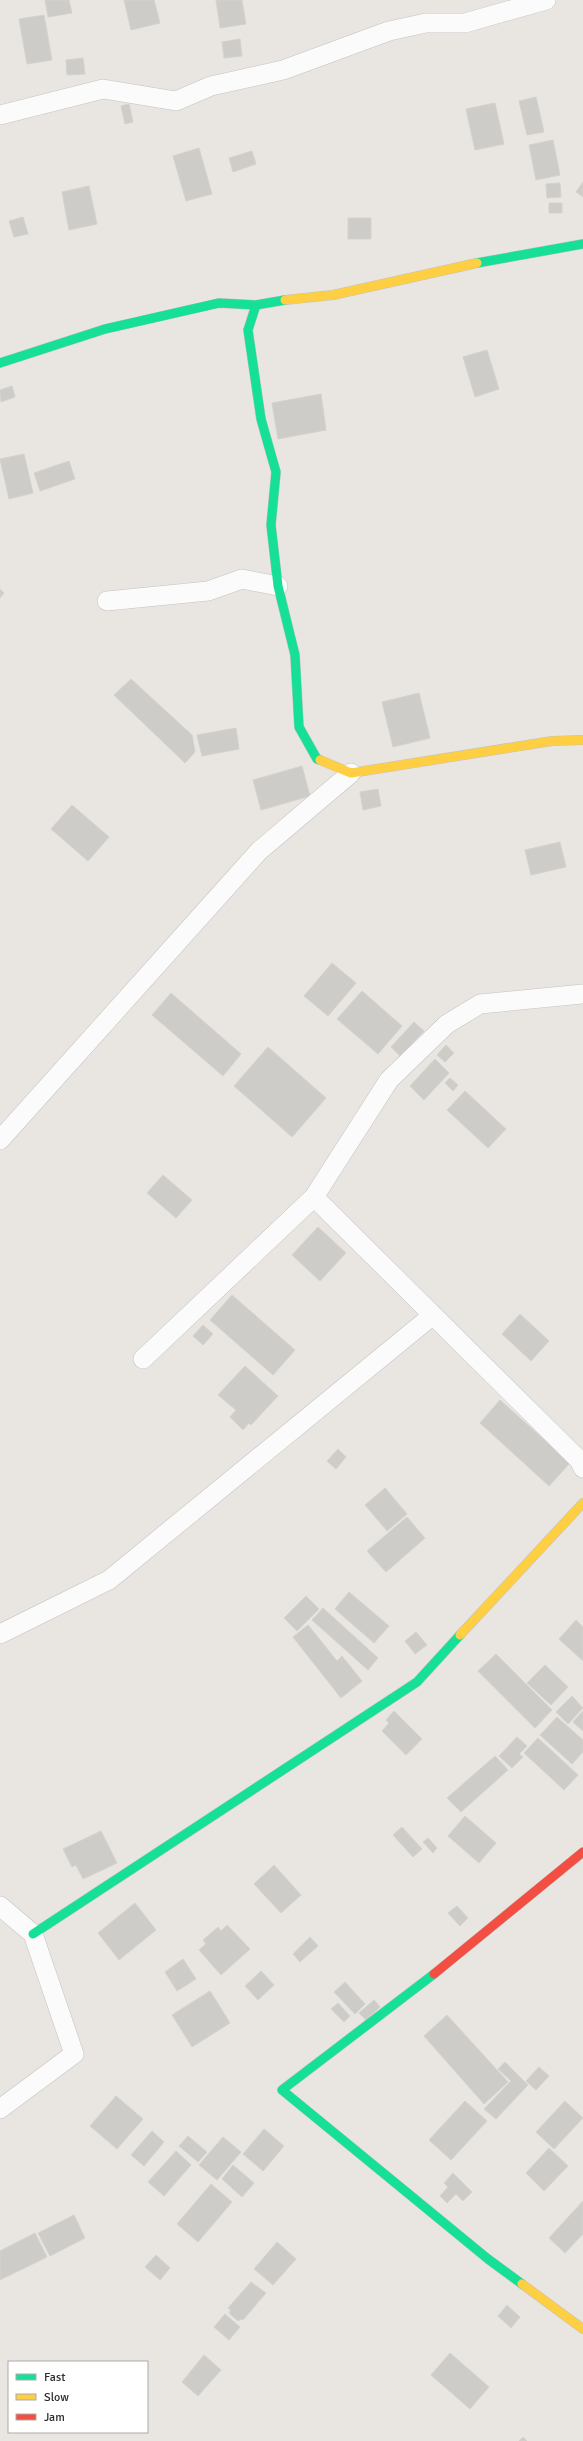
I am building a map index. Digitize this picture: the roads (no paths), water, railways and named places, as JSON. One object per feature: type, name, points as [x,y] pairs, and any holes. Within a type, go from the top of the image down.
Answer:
[{"type":"street","points":[[0,115],[103,89],[176,101],[210,86],[283,70],[389,30],[426,22],[465,23],[546,0]]},
{"type":"street","points":[[0,362],[105,329],[219,302],[256,305],[303,297],[333,295],[514,255],[583,244]]},
{"type":"street","points":[[256,305],[248,330],[261,419],[276,472],[271,525],[278,586],[295,655],[300,726],[317,759],[351,773]]},
{"type":"street","points":[[107,601],[208,591],[242,579],[278,586]]},
{"type":"street","points":[[0,1140],[259,851],[351,773],[552,741],[583,740]]},
{"type":"street","points":[[143,1360],[314,1197],[389,1080],[447,1024],[480,1004],[583,994]]},
{"type":"street","points":[[314,1197],[579,1460],[583,1468]]},
{"type":"street","points":[[0,1634],[109,1580],[433,1315]]},
{"type":"street","points":[[33,1934],[417,1682],[583,1504]]},
{"type":"street","points":[[583,1852],[430,1977],[282,2090],[488,2259],[583,2329]]},
{"type":"street","points":[[0,1906],[33,1934],[74,2054],[0,2109]]}]
